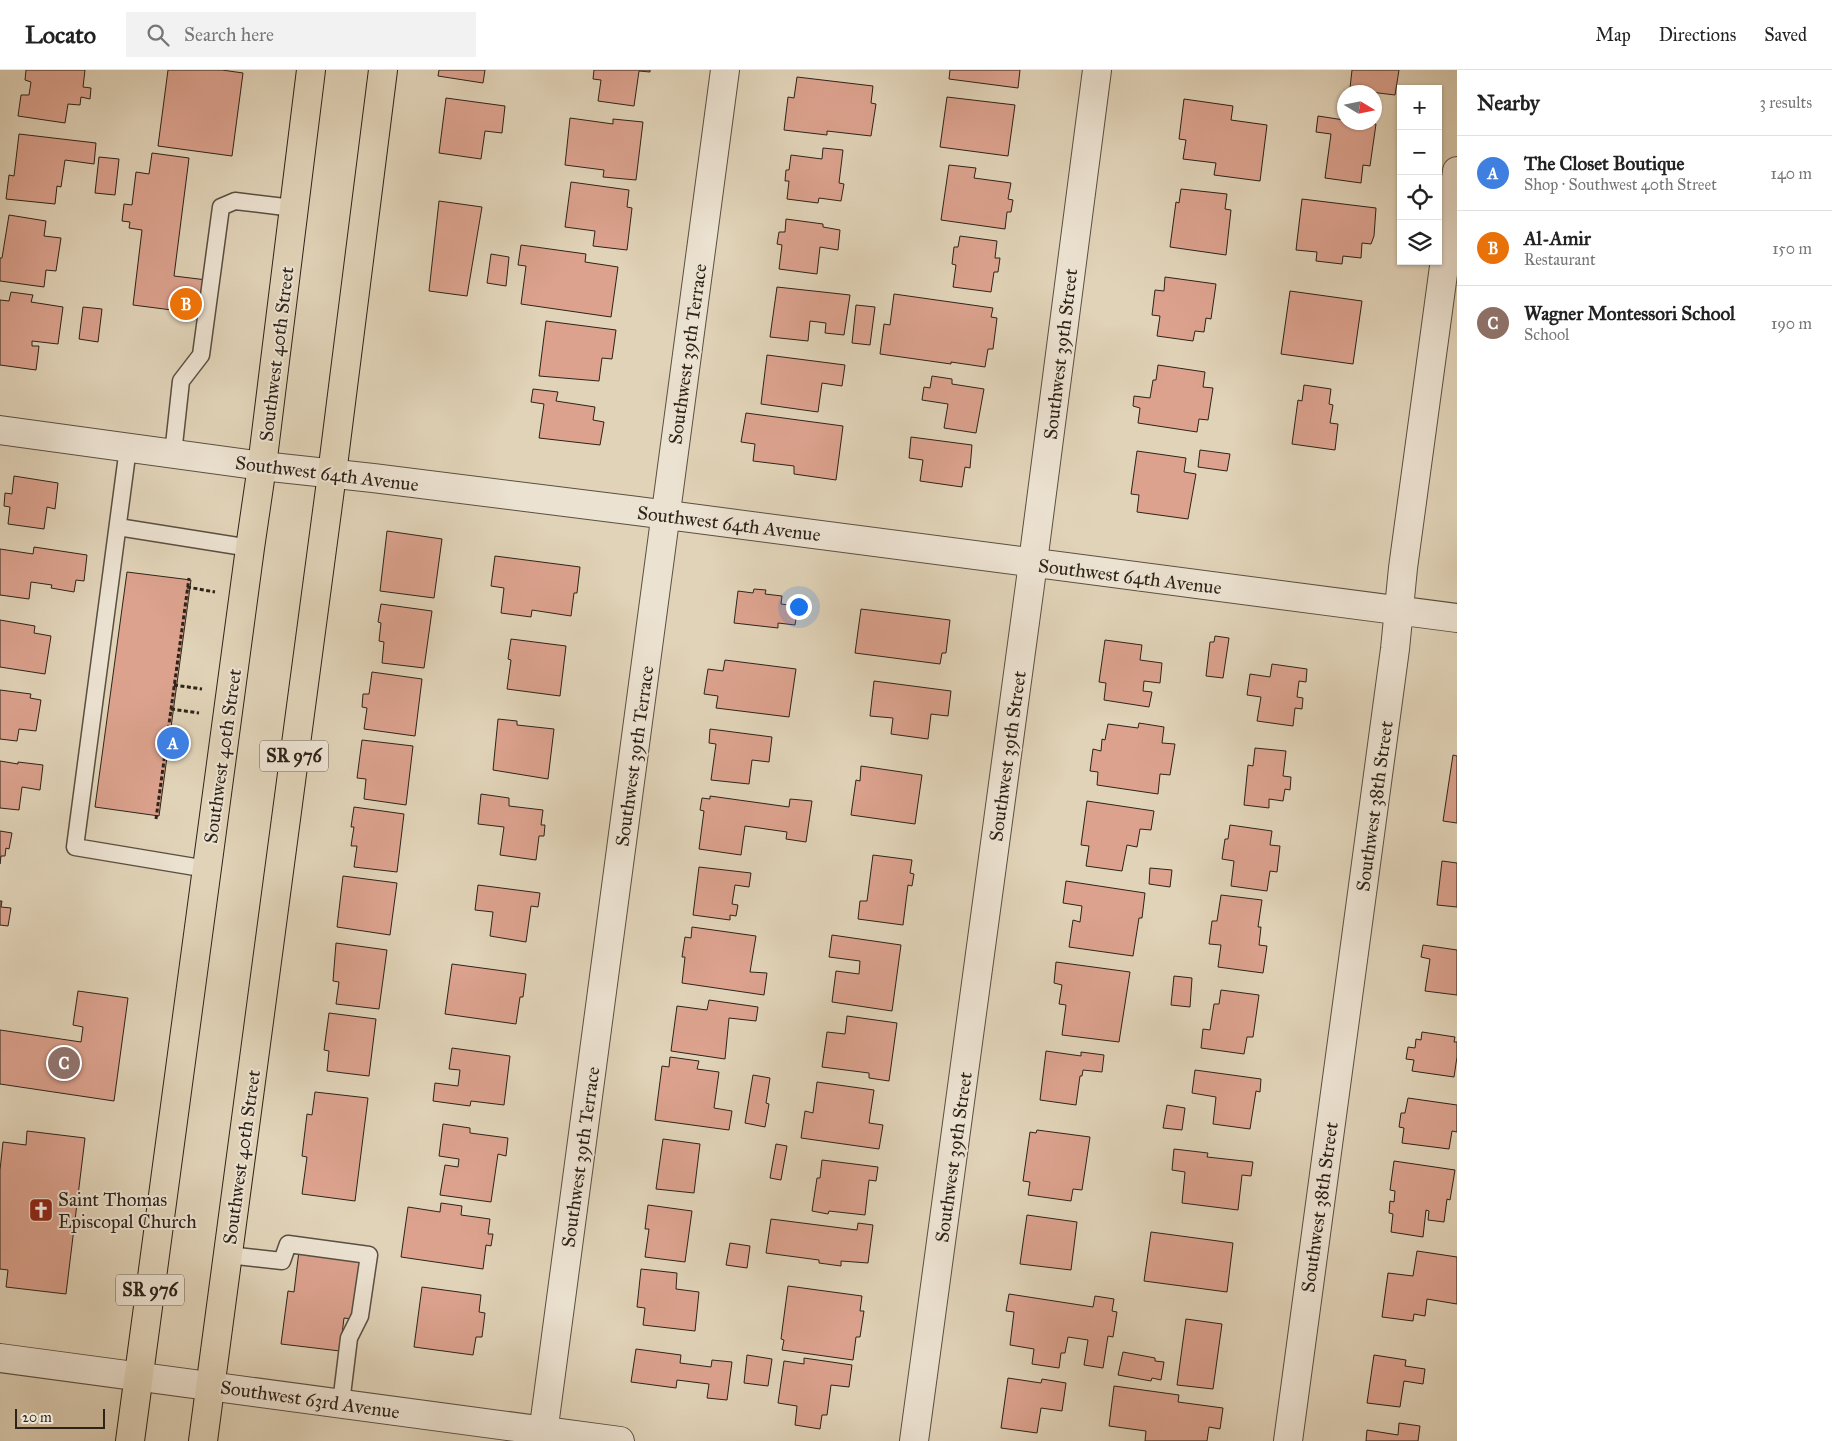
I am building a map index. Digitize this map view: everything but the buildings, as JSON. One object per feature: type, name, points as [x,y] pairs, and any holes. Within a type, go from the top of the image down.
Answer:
[{"type":"main road","name":"Southwest 40th Street","points":[[130,1441],[262,466],[311,70]]},
{"type":"main road","name":"Southwest 40th Street","points":[[203,1441],[332,474],[383,70]]},
{"type":"street","name":"Southwest 39th Terrace","points":[[542,1436],[725,70]]},
{"type":"street","name":"Southwest 39th Street","points":[[914,1441],[1033,563],[1097,70]]},
{"type":"street","name":"Southwest 38th Street","points":[[1288,1441],[1457,171]]},
{"type":"street","name":"Southwest 64th Avenue","points":[[0,430],[262,466],[666,515],[1457,618]]},
{"type":"street","name":"Southwest 63rd Avenue","points":[[0,1358],[341,1403],[542,1436],[620,1441]]},
{"type":"lane","points":[[173,454],[181,381],[201,355],[221,207],[235,201],[293,208]]},
{"type":"lane","points":[[128,448],[75,848],[207,869]]},
{"type":"lane","points":[[118,527],[250,548]]},
{"type":"lane","points":[[228,1255],[282,1261],[288,1244],[369,1255],[360,1316],[350,1338],[341,1403]]},
{"type":"path","points":[[156,819],[189,578]]},
{"type":"path","points":[[188,587],[216,592]]},
{"type":"path","points":[[174,685],[203,690]]},
{"type":"path","points":[[171,708],[200,713]]},
{"type":"place","name":"Al-Amir","points":[[186,304]]},
{"type":"place","name":"The Closet Boutique","points":[[173,743]]},
{"type":"place","name":"Wagner Montessori School","points":[[64,1063]]},
{"type":"place","name":"Saint Thomas Episcopal Church","points":[[41,1210]]}]
